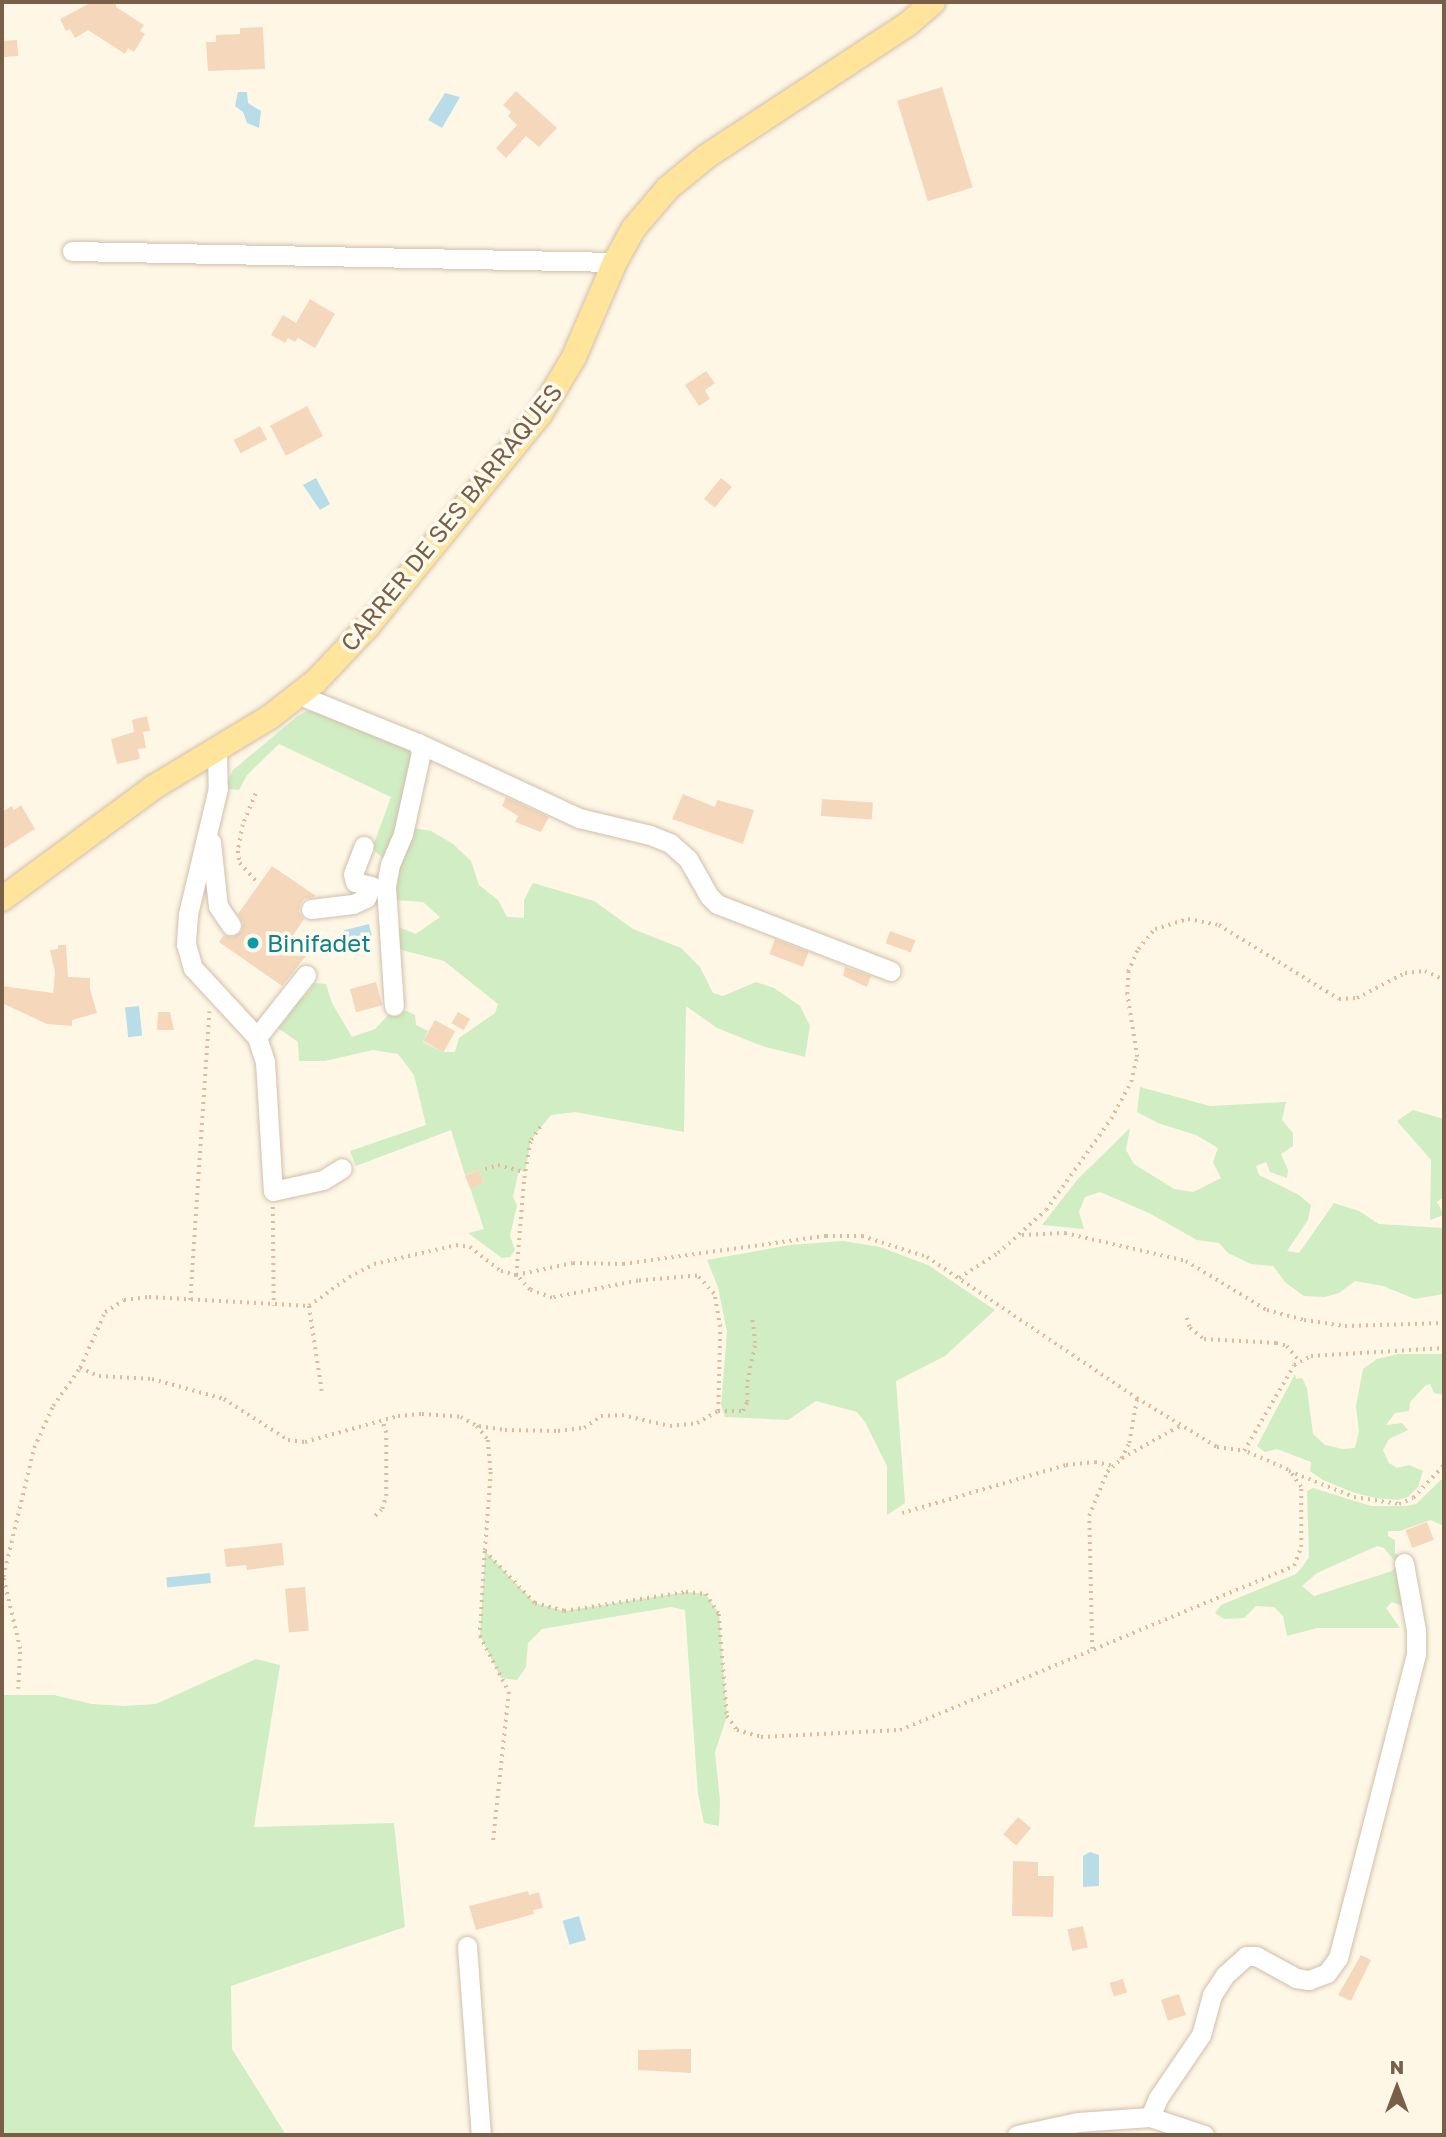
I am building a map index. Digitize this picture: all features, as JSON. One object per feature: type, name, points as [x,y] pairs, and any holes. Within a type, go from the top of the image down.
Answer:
[{"type":"main road","name":"CARRER DE SES BARRAQUES","points":[[2,900],[153,787],[270,718],[299,695],[367,627],[540,414],[574,357],[615,262],[634,228],[668,188],[707,156],[908,24],[933,2]]},
{"type":"street","points":[[72,251],[615,262]]},
{"type":"street","points":[[299,695],[418,743],[579,818],[650,835],[670,843],[688,859],[709,896],[717,904],[891,971]]},
{"type":"street","points":[[394,1006],[386,887],[390,864],[403,834],[418,775],[421,752],[418,743]]},
{"type":"street","points":[[217,749],[218,788],[188,914],[186,944],[193,968],[257,1037],[265,1062],[272,1191],[323,1180],[342,1168]]},
{"type":"street","points":[[209,824],[218,906],[231,925]]},
{"type":"street","points":[[311,909],[353,904],[372,892],[371,886],[355,882],[353,874],[363,846]]},
{"type":"street","points":[[257,1037],[306,975]]},
{"type":"street","points":[[1150,2118],[1158,2098],[1200,2035],[1212,1995],[1225,1975],[1246,1956],[1256,1956],[1296,1978],[1309,1980],[1327,1973],[1338,1958],[1416,1654],[1416,1630],[1404,1563]]},
{"type":"street","points":[[467,1946],[481,2135]]},
{"type":"street","points":[[1017,2135],[1078,2122],[1150,2118],[1204,2135]]},
{"type":"path","points":[[256,794],[243,825],[239,851],[240,863],[259,884]]},
{"type":"path","points":[[959,1278],[1020,1235],[1046,1210],[1111,1119],[1131,1082],[1137,1058],[1127,994],[1128,972],[1138,949],[1155,929],[1188,919],[1219,925],[1339,999],[1357,998],[1405,973],[1425,971],[1444,980]]},
{"type":"path","points":[[190,1300],[211,987]]},
{"type":"path","points":[[542,1124],[531,1140],[525,1172],[516,1275],[530,1290],[552,1298],[638,1280],[697,1276],[714,1294],[720,1327],[718,1411]]},
{"type":"path","points":[[485,1169],[498,1165],[525,1172]]},
{"type":"path","points":[[272,1191],[274,1306]]},
{"type":"path","points":[[1020,1235],[1065,1233],[1161,1253],[1186,1261],[1267,1310],[1304,1320],[1345,1326],[1444,1323]]},
{"type":"path","points":[[18,1689],[20,1649],[4,1577],[9,1546],[34,1448],[53,1406],[80,1368],[105,1312],[124,1300],[149,1297],[309,1306],[349,1277],[374,1264],[456,1245],[470,1248],[501,1271],[516,1275],[573,1263],[623,1264],[826,1236],[862,1236],[927,1257],[1137,1398],[1217,1447],[1244,1451],[1354,1497],[1399,1504],[1413,1498],[1444,1465]]},
{"type":"path","points":[[309,1306],[322,1391]]},
{"type":"path","points":[[80,1368],[99,1376],[152,1379],[224,1399],[288,1440],[305,1443],[382,1420],[422,1413],[461,1417],[477,1426],[505,1430],[584,1429],[601,1416],[622,1415],[670,1426],[696,1423],[718,1411],[743,1411],[747,1402],[747,1382],[755,1343],[752,1318]]},
{"type":"path","points":[[1187,1318],[1190,1328],[1204,1339],[1276,1342],[1287,1346],[1300,1362]]},
{"type":"path","points":[[1244,1451],[1294,1365],[1311,1356],[1444,1348]]},
{"type":"path","points":[[1121,1459],[1129,1443],[1137,1398]]},
{"type":"path","points":[[374,1516],[382,1509],[386,1496],[387,1446],[382,1420]]},
{"type":"path","points":[[1091,1650],[1089,1516],[1097,1490],[1121,1459],[1181,1425]]},
{"type":"path","points":[[477,1426],[488,1440],[491,1472],[480,1636],[509,1692],[493,1845]]},
{"type":"path","points":[[902,1513],[1066,1465],[1095,1462],[1114,1466]]},
{"type":"path","points":[[485,1551],[535,1603],[564,1611],[686,1592],[706,1594],[719,1614],[727,1716],[737,1730],[761,1737],[900,1730],[1294,1566],[1301,1547],[1301,1487],[1288,1470]]},
{"type":"green space","points":[[311,709],[393,736],[416,753],[387,861],[372,849],[391,797],[279,744],[247,775],[239,790],[229,789],[226,785],[233,770],[299,715]]},
{"type":"green space","points":[[413,828],[431,831],[453,844],[471,861],[479,885],[498,900],[507,917],[524,918],[524,900],[533,883],[594,901],[633,929],[681,948],[700,967],[713,993],[723,996],[756,982],[774,988],[800,1006],[810,1026],[805,1057],[762,1046],[717,1028],[686,1006],[684,1132],[575,1112],[551,1115],[531,1140],[525,1172],[520,1170],[518,1174],[513,1197],[517,1205],[510,1236],[515,1250],[510,1257],[502,1258],[468,1233],[484,1229],[470,1188],[484,1183],[479,1170],[465,1175],[451,1130],[356,1166],[350,1151],[426,1125],[414,1075],[398,1054],[373,1050],[325,1061],[299,1061],[298,1042],[278,1028],[288,1017],[290,1006],[305,996],[315,983],[326,984],[332,1003],[352,1037],[375,1029],[391,1012],[407,1011],[415,1015],[416,1025],[428,1031],[423,1042],[443,1052],[455,1052],[459,1038],[495,1013],[498,1004],[444,961],[394,948],[396,926],[416,934],[440,917],[423,902],[395,900],[394,870]]},
{"type":"green space","points":[[1140,1087],[1210,1106],[1286,1102],[1282,1120],[1293,1133],[1293,1146],[1281,1154],[1288,1170],[1287,1178],[1270,1172],[1266,1162],[1256,1166],[1259,1175],[1299,1195],[1311,1205],[1308,1220],[1287,1251],[1299,1253],[1334,1203],[1359,1211],[1379,1224],[1444,1228],[1444,1294],[1415,1299],[1383,1286],[1355,1281],[1339,1293],[1325,1297],[1304,1296],[1286,1283],[1273,1266],[1251,1264],[1228,1253],[1219,1243],[1197,1240],[1149,1213],[1100,1192],[1085,1197],[1079,1212],[1084,1229],[1042,1225],[1077,1180],[1130,1128],[1126,1150],[1134,1164],[1174,1189],[1193,1192],[1221,1178],[1213,1162],[1218,1148],[1196,1135],[1158,1123],[1137,1112]]},
{"type":"green space","points":[[1413,1110],[1444,1119],[1444,1197],[1437,1202],[1444,1215],[1430,1220],[1431,1160],[1397,1121]]},
{"type":"green space","points":[[843,1241],[880,1247],[928,1265],[995,1310],[945,1356],[896,1381],[905,1503],[887,1515],[887,1466],[865,1422],[857,1412],[816,1401],[788,1420],[725,1417],[721,1405],[727,1332],[718,1287],[707,1260],[790,1245]]},
{"type":"green space","points":[[1398,1354],[1444,1354],[1444,1395],[1434,1393],[1430,1384],[1426,1385],[1410,1402],[1409,1411],[1395,1413],[1386,1425],[1402,1423],[1408,1430],[1389,1439],[1383,1450],[1389,1463],[1397,1468],[1409,1465],[1423,1471],[1418,1487],[1408,1497],[1398,1500],[1375,1498],[1352,1492],[1323,1480],[1310,1471],[1311,1462],[1277,1449],[1265,1452],[1257,1446],[1295,1374],[1296,1379],[1302,1378],[1307,1388],[1313,1434],[1325,1445],[1343,1449],[1355,1448],[1359,1431],[1356,1406],[1363,1369],[1377,1359]]},
{"type":"green space","points":[[1444,1477],[1444,1526],[1430,1520],[1400,1531],[1388,1531],[1388,1536],[1395,1540],[1395,1553],[1403,1558],[1397,1564],[1384,1548],[1377,1546],[1317,1573],[1302,1586],[1314,1596],[1392,1571],[1396,1567],[1405,1607],[1392,1602],[1386,1608],[1400,1628],[1317,1628],[1287,1636],[1283,1616],[1274,1607],[1256,1606],[1244,1618],[1224,1619],[1215,1613],[1221,1605],[1296,1574],[1303,1566],[1309,1557],[1307,1491],[1313,1488],[1371,1506],[1406,1506],[1416,1504]]},
{"type":"green space","points":[[485,1551],[535,1603],[564,1611],[686,1592],[706,1594],[719,1614],[727,1716],[715,1752],[720,1801],[719,1826],[704,1823],[698,1794],[685,1610],[671,1607],[542,1629],[528,1643],[526,1667],[517,1680],[501,1678],[480,1636]]},
{"type":"green space","points":[[256,1659],[280,1665],[254,1827],[394,1823],[405,1927],[231,1986],[232,2049],[286,2135],[2,2135],[2,1695],[54,1695],[92,1704],[124,1706],[156,1704]]},
{"type":"water","points":[[238,92],[247,92],[248,103],[261,111],[259,128],[247,123],[243,112],[235,106]]},
{"type":"water","points":[[445,93],[460,97],[442,128],[428,120]]},
{"type":"water","points":[[316,478],[330,504],[320,510],[303,485]]},
{"type":"water","points":[[369,924],[372,936],[347,942],[344,930]]},
{"type":"water","points":[[139,1006],[142,1036],[128,1037],[125,1007]]},
{"type":"water","points":[[210,1573],[211,1583],[167,1588],[166,1578]]},
{"type":"water","points":[[1090,1852],[1099,1855],[1099,1886],[1083,1887],[1083,1856]]},
{"type":"water","points":[[579,1916],[586,1940],[570,1945],[563,1921]]},
{"type":"building","points":[[92,2],[116,2],[116,7],[144,25],[140,31],[145,34],[134,52],[128,48],[125,54],[88,30],[75,38],[70,29],[66,31],[60,19]]},
{"type":"building","points":[[263,27],[265,69],[208,71],[206,42],[216,42],[216,35],[240,34],[240,28]]},
{"type":"building","points":[[17,40],[18,56],[3,57],[2,41]]},
{"type":"building","points":[[942,87],[973,187],[928,201],[897,101]]},
{"type":"building","points":[[516,91],[557,128],[539,147],[526,136],[506,158],[496,148],[517,125],[508,116],[511,112],[503,105]]},
{"type":"building","points":[[310,299],[335,314],[315,348],[298,338],[295,342],[288,338],[285,343],[271,335],[283,315],[296,323]]},
{"type":"building","points":[[706,371],[715,383],[705,390],[710,399],[699,406],[685,385]]},
{"type":"building","points":[[307,406],[323,436],[286,456],[270,426]]},
{"type":"building","points":[[260,426],[267,439],[241,453],[234,440]]},
{"type":"building","points":[[721,478],[732,487],[715,508],[704,499]]},
{"type":"building","points":[[147,716],[150,731],[143,732],[146,748],[138,749],[140,759],[117,764],[111,739],[134,732],[132,720]]},
{"type":"building","points":[[683,794],[715,807],[717,800],[754,810],[743,844],[672,819]]},
{"type":"building","points":[[506,797],[549,817],[541,832],[515,822],[518,816],[502,806]]},
{"type":"building","points":[[822,799],[873,803],[872,820],[821,816]]},
{"type":"building","points":[[21,805],[35,829],[2,850],[2,812],[12,806],[14,810]]},
{"type":"building","points":[[272,866],[316,896],[304,899],[300,905],[299,911],[304,919],[288,943],[306,956],[282,986],[219,942],[224,935],[233,937],[242,931],[243,923],[238,914]]},
{"type":"building","points":[[890,931],[915,940],[911,952],[886,943]]},
{"type":"building","points":[[775,939],[809,952],[803,967],[769,954]]},
{"type":"building","points":[[58,945],[66,945],[68,977],[90,978],[90,989],[97,1013],[72,1020],[72,1026],[47,1024],[2,1003],[2,986],[53,993],[55,972],[50,950],[58,949]]},
{"type":"building","points":[[845,967],[871,976],[867,987],[843,976]]},
{"type":"building","points":[[376,982],[382,1005],[356,1012],[350,989]]},
{"type":"building","points":[[158,1012],[170,1012],[174,1030],[157,1030]]},
{"type":"building","points":[[458,1012],[470,1019],[464,1030],[452,1023]]},
{"type":"building","points":[[435,1020],[455,1031],[443,1052],[423,1041]]},
{"type":"building","points":[[479,1170],[484,1183],[470,1188],[465,1175]]},
{"type":"building","points":[[1427,1522],[1434,1540],[1412,1548],[1406,1530]]},
{"type":"building","points":[[282,1543],[284,1565],[247,1570],[246,1565],[226,1567],[224,1549]]},
{"type":"building","points":[[305,1587],[309,1631],[289,1633],[285,1589]]},
{"type":"building","points":[[1018,1817],[1031,1828],[1016,1846],[1003,1835]]},
{"type":"building","points":[[1013,1861],[1038,1862],[1038,1876],[1054,1876],[1053,1917],[1012,1916]]},
{"type":"building","points":[[528,1891],[529,1895],[539,1892],[543,1908],[533,1910],[534,1914],[476,1930],[469,1906]]},
{"type":"building","points":[[1083,1926],[1088,1947],[1072,1951],[1067,1930]]},
{"type":"building","points":[[1361,1955],[1371,1960],[1351,2001],[1338,1995]]},
{"type":"building","points":[[1123,1979],[1127,1992],[1114,1996],[1110,1983]]},
{"type":"building","points":[[1179,1994],[1186,2015],[1168,2021],[1161,2000]]},
{"type":"building","points":[[691,2049],[691,2073],[638,2070],[638,2050]]},
{"type":"place","name":"Binifadet","points":[[253,943]]}]
